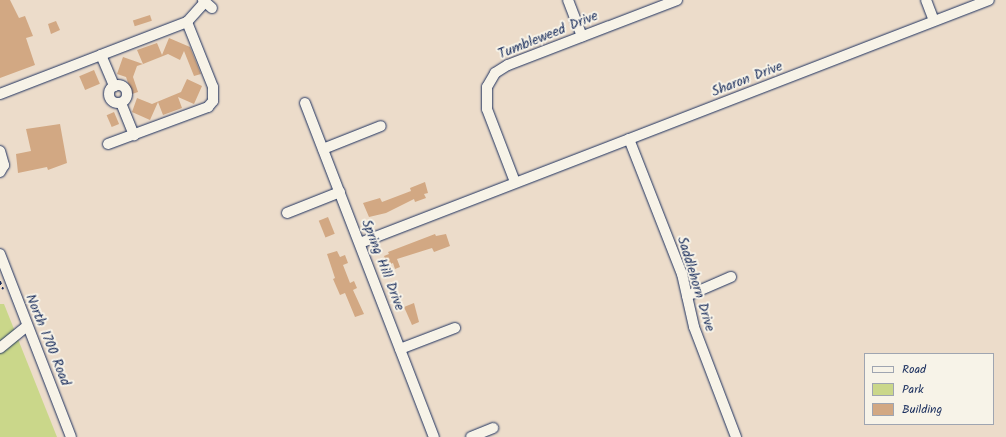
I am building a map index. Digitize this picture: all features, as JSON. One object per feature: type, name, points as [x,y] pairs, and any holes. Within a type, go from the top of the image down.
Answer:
[{"type":"street","points":[[568,0],[582,36]]},
{"type":"street","name":"Tumbleweed Drive","points":[[515,182],[487,109],[486,91],[490,80],[508,65],[677,0]]},
{"type":"street","points":[[926,0],[934,21]]},
{"type":"street","name":"Sharon Drive","points":[[360,243],[989,0]]},
{"type":"street","points":[[0,94],[187,22],[207,3]]},
{"type":"street","points":[[108,144],[208,107],[213,101],[213,87],[187,22]]},
{"type":"street","points":[[101,55],[114,86],[122,86],[126,91],[126,98],[121,103],[134,135]]},
{"type":"street","name":"Spring Hill Drive","points":[[305,102],[434,437]]},
{"type":"street","points":[[323,149],[381,126]]},
{"type":"street","name":"Saddlehorn Drive","points":[[630,139],[682,274],[694,327],[736,437]]},
{"type":"street","points":[[0,151],[4,165],[0,172]]},
{"type":"street","points":[[287,213],[340,192]]},
{"type":"street","name":"North 1700 Road","points":[[0,254],[71,437]]},
{"type":"street","points":[[687,296],[731,277]]},
{"type":"street","points":[[0,348],[27,326]]},
{"type":"street","points":[[400,349],[455,328]]},
{"type":"street","points":[[471,437],[493,428]]},
{"type":"path","points":[[0,281],[3,290]]},
{"type":"green space","points":[[0,304],[4,304],[57,437],[0,437]]},
{"type":"building","points":[[0,0],[10,0],[19,18],[25,16],[33,36],[26,38],[35,65],[0,78]]},
{"type":"building","points":[[150,15],[152,21],[135,26],[133,21]]},
{"type":"building","points":[[56,21],[60,30],[51,34],[48,24]]},
{"type":"building","points":[[169,38],[190,47],[201,74],[194,76],[184,51],[180,60],[168,54],[143,64],[137,50],[157,43],[162,55]]},
{"type":"building","points":[[123,57],[143,64],[137,66],[133,77],[138,92],[132,94],[126,77],[117,74]]},
{"type":"building","points":[[94,70],[100,84],[85,90],[79,76]]},
{"type":"building","points":[[187,79],[202,86],[194,104],[178,97],[182,108],[163,115],[158,102],[150,120],[132,112],[137,98],[152,104],[181,92]]},
{"type":"building","points":[[114,112],[119,124],[112,127],[107,115]]},
{"type":"building","points":[[60,124],[67,163],[48,170],[47,167],[18,173],[16,154],[31,151],[26,129]]},
{"type":"building","points":[[425,182],[428,193],[424,194],[426,198],[415,202],[414,199],[386,213],[369,217],[363,203],[380,198],[382,202],[411,191],[410,188]]},
{"type":"building","points":[[328,217],[335,234],[325,237],[319,221]]},
{"type":"building","points":[[435,234],[436,236],[446,234],[450,246],[434,252],[432,248],[397,259],[400,267],[395,269],[393,263],[388,265],[384,256],[389,254],[388,252]]},
{"type":"building","points":[[337,251],[340,257],[345,255],[348,263],[343,265],[350,283],[354,281],[357,288],[353,290],[364,314],[355,317],[345,293],[340,295],[333,279],[335,278],[327,254]]},
{"type":"building","points":[[414,303],[419,322],[412,325],[404,307]]}]
